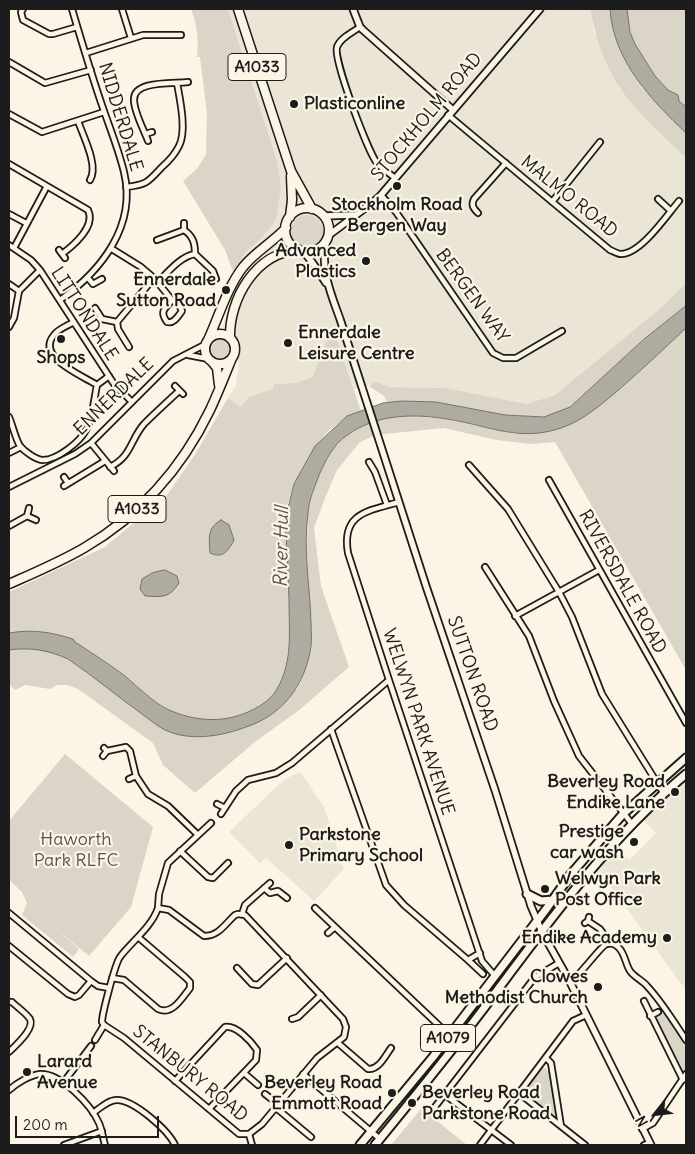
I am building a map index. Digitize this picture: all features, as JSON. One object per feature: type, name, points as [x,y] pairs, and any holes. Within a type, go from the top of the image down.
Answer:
[{"type":"highway","name":"A1033","points":[[238,9],[290,171],[312,209]]},
{"type":"highway","name":"A1033","points":[[290,171],[292,200],[290,217]]},
{"type":"highway","points":[[211,361],[222,364],[232,358],[234,347],[230,338],[231,319],[236,304],[250,278],[259,267],[282,252],[316,250],[327,238],[327,222],[324,216],[312,209],[300,210],[290,217],[286,228],[250,260],[238,275],[207,342],[205,352],[211,361],[217,368],[220,387]]},
{"type":"highway","points":[[286,228],[288,241],[301,251]]},
{"type":"highway","points":[[207,342],[216,335],[230,338]]},
{"type":"highway","name":"A1033","points":[[9,584],[56,563],[89,545],[118,525],[164,482],[185,455],[210,409],[232,358]]},
{"type":"main road","name":"A1079","points":[[360,1145],[450,1036],[572,874],[624,814],[686,758]]},
{"type":"main road","name":"A1079","points":[[377,1142],[442,1064],[594,866],[632,824],[686,774]]},
{"type":"main road","points":[[585,859],[594,866]]},
{"type":"main road","points":[[527,894],[541,901],[553,900]]},
{"type":"street","points":[[23,9],[21,12],[23,20],[49,34],[77,26]]},
{"type":"street","name":"NIDDERDALE","points":[[60,300],[88,278],[112,249],[121,227],[126,202],[124,173],[72,9]]},
{"type":"street","points":[[122,9],[131,38]]},
{"type":"street","points":[[353,9],[360,26],[372,40],[451,112]]},
{"type":"street","name":"STOCKHOLM ROAD","points":[[327,238],[381,195],[540,9]]},
{"type":"street","points":[[360,26],[341,41],[337,47],[337,57],[346,88],[371,154],[377,164],[395,178]]},
{"type":"street","points":[[86,53],[143,35],[178,33]]},
{"type":"street","points":[[9,62],[45,83],[90,70]]},
{"type":"street","points":[[148,142],[135,104],[136,92],[144,86],[188,82]]},
{"type":"street","points":[[126,187],[141,186],[148,182],[171,158],[180,145],[183,136],[181,102],[177,84]]},
{"type":"street","points":[[9,114],[42,132],[104,112]]},
{"type":"street","name":"MALMO ROAD","points":[[451,112],[552,202],[610,250],[620,254],[634,251],[679,201]]},
{"type":"street","points":[[78,121],[94,167],[93,176],[90,180]]},
{"type":"street","points":[[145,134],[152,132]]},
{"type":"street","points":[[552,202],[600,142]]},
{"type":"street","points":[[478,213],[473,208],[474,198],[506,163]]},
{"type":"street","points":[[9,164],[88,210],[90,215],[89,222],[74,244],[62,254]]},
{"type":"street","points":[[11,246],[47,186]]},
{"type":"street","name":"BERGEN WAY","points":[[381,195],[396,212],[494,353],[503,358],[516,358],[562,331]]},
{"type":"street","points":[[658,199],[671,211]]},
{"type":"street","points":[[9,214],[26,223]]},
{"type":"street","points":[[324,216],[354,215]]},
{"type":"street","points":[[184,223],[184,230]]},
{"type":"street","points":[[157,240],[184,230]]},
{"type":"street","points":[[184,230],[195,243],[195,254],[213,271],[216,279]]},
{"type":"street","points":[[327,238],[324,257],[327,285]]},
{"type":"street","name":"LITTONDALE","points":[[11,246],[31,260],[40,270],[114,384],[132,402]]},
{"type":"street","points":[[112,249],[141,267],[179,305],[182,311],[170,323],[162,316],[163,311],[172,300]]},
{"type":"street","points":[[301,251],[312,262],[327,285]]},
{"type":"street","points":[[117,322],[156,280],[190,254],[195,254]]},
{"type":"street","points":[[9,327],[14,318],[19,291],[40,270]]},
{"type":"street","points":[[88,278],[94,284],[102,279]]},
{"type":"street","points":[[9,284],[19,291]]},
{"type":"street","name":"SUTTON ROAD","points":[[327,285],[498,798],[537,922],[570,982],[648,1144]]},
{"type":"street","points":[[95,308],[102,319],[117,322]]},
{"type":"street","points":[[74,322],[55,333],[49,348],[52,356],[58,362],[97,385]]},
{"type":"street","points":[[117,322],[118,329],[129,347]]},
{"type":"street","name":"ENNERDALE","points":[[9,487],[75,454],[91,443],[173,361],[207,342]]},
{"type":"street","points":[[186,355],[211,361]]},
{"type":"street","points":[[9,417],[21,447],[36,459],[51,458],[74,445],[86,430],[97,385],[109,376]]},
{"type":"street","points":[[91,443],[112,469],[125,457],[142,426],[181,393],[175,386]]},
{"type":"street","points":[[9,454],[21,447]]},
{"type":"street","points":[[64,477],[66,485],[104,461]]},
{"type":"street","points":[[369,462],[375,472],[387,505]]},
{"type":"street","points":[[469,465],[508,509],[559,592],[572,618],[602,694],[664,794]]},
{"type":"street","name":"RIVERSDALE ROAD","points":[[549,480],[686,722]]},
{"type":"street","name":"WELWYN PARK AVENUE","points":[[399,502],[362,514],[354,520],[346,533],[346,542],[389,680],[482,962],[495,976]]},
{"type":"street","points":[[9,526],[27,516],[29,508]]},
{"type":"street","points":[[27,516],[36,520]]},
{"type":"street","points":[[485,567],[536,650],[554,702],[579,756],[632,824]]},
{"type":"street","points":[[515,616],[599,570]]},
{"type":"street","points":[[221,814],[236,791],[248,780],[276,773],[292,763],[389,680]]},
{"type":"street","points":[[331,729],[386,885],[404,905],[483,974]]},
{"type":"street","points":[[103,756],[106,750],[126,747],[130,751],[136,776],[148,794],[168,806],[181,821],[197,834]]},
{"type":"street","points":[[129,779],[136,776]]},
{"type":"street","points":[[217,804],[225,808]]},
{"type":"street","points":[[95,1040],[104,1025],[102,1018],[118,959],[156,914],[159,894],[168,863],[211,823]]},
{"type":"street","points":[[180,851],[208,877],[213,878],[228,863]]},
{"type":"street","points":[[242,914],[245,905],[270,883]]},
{"type":"street","points":[[264,888],[270,893],[278,891],[287,898]]},
{"type":"street","points":[[158,908],[169,910],[204,936],[220,932],[235,915],[242,914],[249,918],[344,1019],[346,1027],[344,1036],[338,1043],[368,1069],[373,1070],[391,1048]]},
{"type":"street","points":[[315,908],[450,1036]]},
{"type":"street","points":[[9,913],[91,981],[98,986],[109,988]]},
{"type":"street","points":[[587,920],[600,929],[610,943],[617,946],[623,954],[632,974],[648,986],[686,1040]]},
{"type":"street","points":[[328,933],[335,926]]},
{"type":"street","points":[[112,978],[124,980],[163,1012],[171,1010],[190,988],[190,982],[185,977],[138,937]]},
{"type":"street","points":[[570,982],[594,959],[603,946],[610,943]]},
{"type":"street","points":[[17,944],[11,947],[68,994],[75,997],[80,995],[91,981]]},
{"type":"street","points":[[468,960],[480,954]]},
{"type":"street","points":[[238,972],[252,984],[258,985],[287,958]]},
{"type":"street","points":[[431,1112],[535,977],[559,963]]},
{"type":"street","points":[[292,1018],[298,1017],[321,995]]},
{"type":"street","points":[[644,1001],[683,1080]]},
{"type":"street","points":[[9,1002],[12,1002],[30,1019],[31,1024],[30,1030],[9,1052]]},
{"type":"street","points":[[650,1016],[658,1012]]},
{"type":"street","points":[[480,1145],[573,1021],[586,1015]]},
{"type":"street","name":"STANBURY ROAD","points":[[104,1025],[124,1038],[239,1134],[249,1134],[256,1130],[317,1058],[338,1043]]},
{"type":"street","points":[[175,1081],[225,1027],[230,1026],[249,1041],[257,1050],[256,1060],[209,1109]]},
{"type":"street","points":[[63,1083],[91,1046]]},
{"type":"street","points":[[546,1058],[551,1062],[561,1126]]},
{"type":"street","points":[[244,1072],[258,1085]]},
{"type":"street","points":[[9,1090],[24,1080],[40,1074],[53,1077],[81,1098],[93,1113],[102,1131],[106,1145]]},
{"type":"street","points":[[304,1074],[372,1132],[377,1142]]},
{"type":"street","points":[[642,1129],[653,1123],[686,1074]]},
{"type":"street","points":[[519,1093],[585,1145]]},
{"type":"street","name":"STANBURY ROAD","points":[[265,1094],[276,1106]]},
{"type":"street","points":[[444,1094],[511,1145]]},
{"type":"street","points":[[93,1113],[110,1101],[128,1102],[162,1128],[175,1145]]},
{"type":"street","points":[[276,1106],[310,1137]]},
{"type":"street","points":[[64,1145],[102,1131]]},
{"type":"street","points":[[249,1134],[252,1145]]},
{"type":"shaded area","points":[[228,9],[590,9],[594,31],[620,88],[641,114],[686,158],[686,283],[663,306],[555,395],[527,404],[446,388],[390,387],[374,381],[369,385],[354,389],[334,332],[313,377],[296,383],[273,384],[274,388],[249,397],[241,408],[228,398],[236,386],[239,362],[229,355],[230,348],[228,342],[221,338],[224,322],[238,283],[233,271],[246,252],[261,239],[247,68]],"holes":[[[296,219],[323,231],[321,238],[308,247],[297,244],[291,232],[292,225]]]},
{"type":"shaded area","points":[[610,9],[627,9],[630,32],[635,44],[655,76],[668,90],[678,95],[679,101],[686,107],[686,133],[647,93],[626,62],[618,45]]},
{"type":"shaded area","points":[[686,306],[686,328],[615,393],[590,413],[569,425],[550,431],[530,434],[501,431],[446,419],[411,416],[394,417],[361,427],[342,439],[322,468],[312,493],[309,508],[306,554],[311,646],[305,671],[293,693],[276,711],[266,718],[244,728],[210,736],[198,737],[176,734],[156,724],[68,659],[39,650],[9,650],[9,633],[34,631],[57,635],[73,639],[167,709],[201,719],[219,719],[237,716],[254,709],[274,694],[282,679],[288,657],[289,600],[285,520],[294,484],[315,446],[347,416],[383,403],[401,401],[436,402],[505,415],[544,417],[570,407],[643,340]]},
{"type":"shaded area","points":[[221,520],[229,525],[234,540],[225,553],[215,555],[210,553],[210,534],[213,526]]},
{"type":"shaded area","points":[[165,570],[177,576],[179,583],[172,592],[165,596],[145,596],[140,589],[142,579],[152,573]]},
{"type":"shaded area","name":"Parkstone Primary School","points":[[301,773],[324,807],[344,869],[314,901],[266,858],[260,863],[229,832],[279,784],[294,774]]},
{"type":"shaded area","name":"Endike Academy","points":[[686,782],[686,991],[610,885],[603,883],[597,873],[616,848],[630,860],[656,833],[642,819]]},
{"type":"green space","points":[[191,9],[228,9],[277,161],[281,188],[276,220],[261,239],[246,252],[233,271],[225,250],[183,181],[197,169],[206,154],[207,113],[200,57],[197,57],[197,33]]},
{"type":"green space","points":[[590,9],[610,9],[627,63],[643,89],[686,133],[686,158],[643,116],[620,88],[601,50]]},
{"type":"green space","points":[[627,9],[686,9],[686,107],[679,101],[678,95],[668,90],[655,76],[635,44],[630,32]]},
{"type":"green space","points":[[307,215],[313,216],[318,220],[322,225],[322,237],[318,242],[313,246],[307,247],[301,246],[296,242],[292,237],[291,231],[292,225],[296,220],[301,216]]},
{"type":"green space","points":[[686,283],[686,306],[643,340],[569,407],[544,417],[505,415],[436,402],[401,401],[387,403],[384,396],[369,386],[374,381],[390,387],[446,388],[527,404],[555,395],[663,306]]},
{"type":"green space","points":[[686,328],[686,670],[555,442],[531,444],[496,440],[444,428],[375,435],[360,442],[337,470],[314,528],[321,586],[349,667],[298,711],[256,741],[195,793],[163,765],[153,743],[78,689],[67,685],[57,685],[50,689],[25,685],[15,690],[9,684],[9,650],[32,649],[53,653],[68,659],[165,730],[200,737],[297,689],[303,676],[311,645],[307,550],[308,510],[322,469],[334,448],[345,436],[365,425],[385,418],[403,415],[446,419],[516,434],[630,380]]},
{"type":"green space","points":[[334,331],[361,411],[337,424],[318,443],[304,465],[290,496],[285,525],[290,605],[289,643],[283,677],[272,696],[251,711],[236,717],[220,720],[196,719],[179,714],[162,705],[119,672],[74,642],[73,639],[41,632],[9,633],[9,592],[105,547],[167,495],[194,456],[228,398],[241,407],[249,397],[274,388],[273,384],[296,383],[313,377],[327,340]]},
{"type":"green space","points":[[220,339],[227,342],[230,349],[227,356],[220,359],[213,356],[210,349],[213,342]]},
{"type":"green space","name":"Haworth Park RLFC","points":[[65,754],[153,827],[131,907],[89,956],[55,928],[79,949],[73,957],[22,915],[27,903],[22,892],[9,880],[9,821]]},
{"type":"green space","points":[[663,1013],[686,1045],[685,1072],[681,1073],[654,1018],[654,1016]]},
{"type":"green space","points":[[541,1068],[545,1068],[549,1072],[556,1114],[552,1116],[525,1096],[528,1085]]},
{"type":"green space","points":[[421,1109],[427,1113],[467,1145],[391,1145]]},
{"type":"place","name":"Plasticonline","points":[[294,104]]},
{"type":"place","name":"Stockholm Road Bergen Way","points":[[397,186]]},
{"type":"place","name":"Advanced Plastics","points":[[366,261]]},
{"type":"place","name":"Ennerdale Sutton Road","points":[[226,290]]},
{"type":"place","name":"Shops","points":[[61,339]]},
{"type":"place","name":"Ennerdale Leisure Centre","points":[[288,343]]},
{"type":"place","name":"Beverley Road Endike Lane","points":[[675,792]]},
{"type":"place","name":"Prestige car wash","points":[[634,842]]},
{"type":"place","name":"Parkstone Primary School","points":[[289,845]]},
{"type":"place","name":"Welwyn Park Post Office","points":[[545,889]]},
{"type":"place","name":"Endike Academy","points":[[667,938]]},
{"type":"place","name":"Clowes Methodist Church","points":[[598,987]]},
{"type":"place","name":"Larard Avenue","points":[[27,1072]]},
{"type":"place","name":"Beverley Road Emmott Road","points":[[392,1093]]},
{"type":"place","name":"Beverley Road Parkstone Road","points":[[412,1103]]},
{"type":"water label","name":"River Hull","points":[[282,547]]}]
